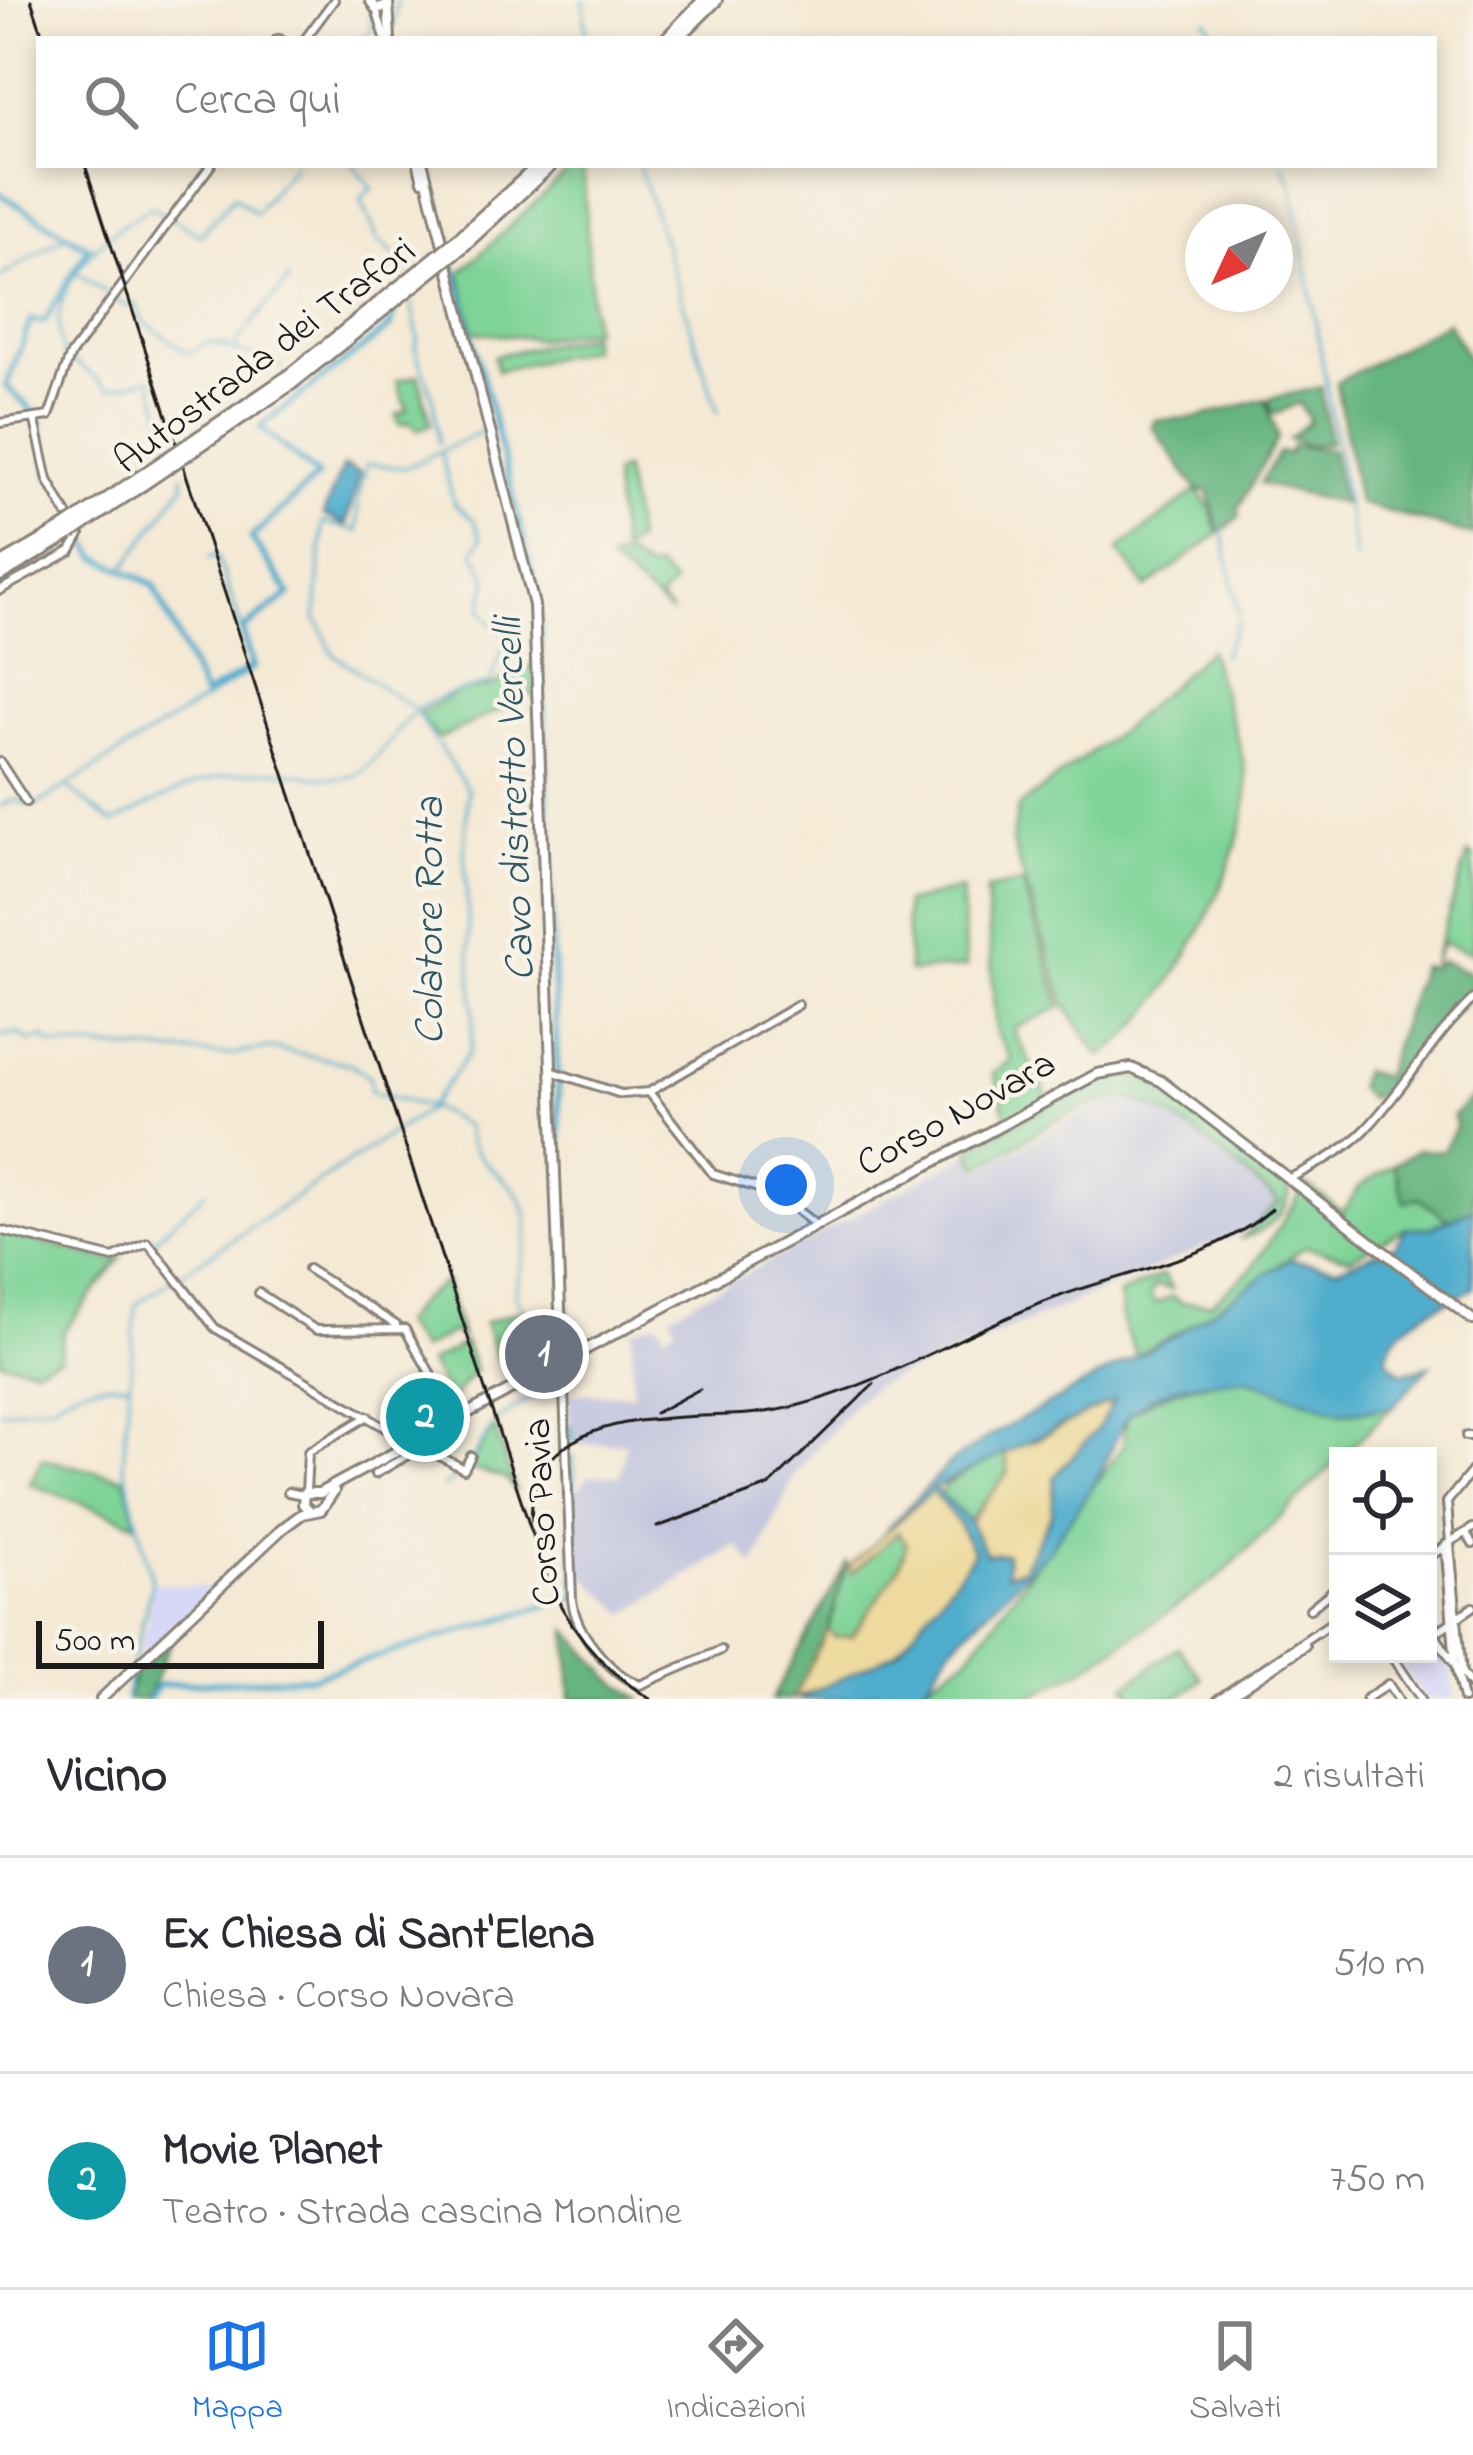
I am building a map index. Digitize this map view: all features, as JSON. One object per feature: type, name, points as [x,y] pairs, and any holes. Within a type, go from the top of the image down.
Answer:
[{"type":"highway","points":[[669,36],[704,0]]},
{"type":"highway","points":[[680,36],[716,0]]},
{"type":"highway","name":"Autostrada dei Trafori","points":[[459,244],[536,168]]},
{"type":"highway","name":"Autostrada dei Trafori","points":[[0,570],[72,528],[287,377],[459,244],[548,168]]},
{"type":"main road","points":[[376,4],[388,36]]},
{"type":"main road","points":[[421,168],[443,244]]},
{"type":"main road","points":[[448,265],[532,592],[566,1362]]},
{"type":"main road","name":"Corso Novara","points":[[100,1699],[292,1520],[307,1497],[340,1486],[418,1446],[1097,1074],[1118,1068],[1161,1081],[1473,1320]]},
{"type":"main road","points":[[562,1344],[571,1352],[585,1352]]},
{"type":"main road","points":[[545,1374],[562,1344]]},
{"type":"street","points":[[307,36],[334,0]]},
{"type":"street","points":[[376,4],[387,36]]},
{"type":"street","points":[[0,423],[38,420],[53,410],[71,354],[208,168]]},
{"type":"street","points":[[420,168],[422,182]]},
{"type":"street","points":[[0,590],[71,551],[72,528],[48,481],[38,420]]},
{"type":"street","points":[[0,762],[26,802]]},
{"type":"street","points":[[1288,1179],[1370,1126],[1434,1040],[1473,999]]},
{"type":"street","points":[[555,1071],[621,1094],[650,1092],[799,1005]]},
{"type":"street","points":[[650,1092],[713,1174],[778,1194],[818,1226]]},
{"type":"street","points":[[0,1230],[113,1258],[148,1243],[215,1328],[418,1446],[464,1469],[471,1456]]},
{"type":"street","points":[[308,1269],[410,1334],[458,1422]]},
{"type":"street","points":[[260,1293],[316,1330],[399,1327]]},
{"type":"street","name":"Corso Pavia","points":[[566,1362],[574,1617],[588,1638],[636,1684],[721,1650]]},
{"type":"street","points":[[307,1497],[305,1458],[314,1446],[368,1416]]},
{"type":"street","points":[[375,1474],[438,1438]]},
{"type":"street","points":[[1462,1697],[1472,1686],[1462,1673],[1444,1551],[1449,1497],[1473,1470]]},
{"type":"street","points":[[1444,1551],[1467,1532],[1473,1544]]},
{"type":"street","points":[[1444,1551],[1462,1697]]},
{"type":"street","points":[[1310,1609],[1329,1593]]},
{"type":"street","points":[[1437,1632],[1473,1607]]},
{"type":"street","points":[[1222,1699],[1329,1624]]},
{"type":"street","points":[[1437,1643],[1455,1665]]},
{"type":"street","points":[[1222,1699],[1305,1646]]},
{"type":"street","points":[[1397,1663],[1421,1699]]},
{"type":"street","points":[[1366,1699],[1388,1684],[1398,1699]]},
{"type":"shaded area","points":[[1111,1098],[1135,1099],[1165,1112],[1280,1202],[1261,1223],[875,1386],[855,1402],[795,1474],[754,1566],[737,1545],[626,1614],[578,1570],[575,1494],[590,1475],[620,1476],[626,1443],[570,1444],[568,1393],[633,1394],[632,1330],[657,1321],[665,1334],[676,1327],[670,1314],[969,1154],[978,1170]]},
{"type":"shaded area","points":[[154,1583],[215,1588],[141,1659]]},
{"type":"shaded area","points":[[1437,1644],[1451,1665],[1453,1699],[1425,1699],[1399,1663],[1437,1663]]},
{"type":"green space","points":[[572,168],[583,168],[593,330],[538,339],[474,332],[460,273]]},
{"type":"green space","points":[[1448,322],[1473,370],[1473,535],[1358,503],[1336,383]]},
{"type":"green space","points":[[590,335],[591,349],[497,371],[494,356]]},
{"type":"green space","points":[[418,375],[431,424],[418,430],[409,422],[400,425],[396,415],[407,410],[397,381]]},
{"type":"green space","points":[[1321,387],[1330,443],[1307,446],[1289,439],[1310,421],[1299,403],[1276,414],[1270,411],[1269,399]]},
{"type":"green space","points":[[1265,399],[1278,437],[1238,509],[1240,516],[1220,533],[1208,491],[1197,490],[1152,426],[1155,420],[1196,418]]},
{"type":"green space","points":[[1292,446],[1332,450],[1343,504],[1260,484],[1279,452],[1288,454]]},
{"type":"green space","points":[[624,469],[637,541],[621,552],[613,475]]},
{"type":"green space","points":[[1197,490],[1210,508],[1218,534],[1146,588],[1118,550]]},
{"type":"green space","points":[[626,555],[647,570],[658,568],[674,585],[659,599],[672,614],[609,561]]},
{"type":"green space","points":[[1209,650],[1247,785],[1234,853],[1175,975],[1150,1010],[1100,1056],[1065,1005],[1012,842],[1018,807],[1122,729]]},
{"type":"green space","points":[[533,664],[535,693],[439,739],[418,714],[460,691],[489,687]]},
{"type":"green space","points":[[1468,854],[1473,856],[1473,953],[1442,943],[1432,965]]},
{"type":"green space","points":[[1022,883],[1061,1007],[1013,1029],[1049,1098],[1007,1119],[993,1073],[1012,1060],[996,1033],[986,890]]},
{"type":"green space","points":[[961,889],[966,967],[909,972],[905,903]]},
{"type":"green space","points":[[1441,961],[1473,974],[1473,993],[1430,1037],[1387,1093],[1368,1098],[1357,1088],[1363,1071],[1384,1077],[1421,966],[1432,968]]},
{"type":"green space","points":[[1125,1073],[1158,1085],[1290,1189],[1274,1220],[1242,1238],[1279,1202],[1198,1135],[1150,1106],[1128,1099],[1109,1099],[1075,1111],[978,1167],[969,1149],[1088,1082]]},
{"type":"green space","points":[[1473,1097],[1473,1209],[1448,1219],[1419,1198],[1405,1202],[1394,1165],[1418,1150],[1443,1151],[1456,1127],[1453,1115]]},
{"type":"green space","points":[[1394,1165],[1405,1202],[1418,1198],[1448,1219],[1429,1228],[1406,1228],[1350,1258],[1305,1247],[1200,1320],[1136,1355],[1123,1325],[1119,1294],[1163,1275],[1172,1289],[1156,1286],[1150,1295],[1155,1304],[1172,1296],[1181,1303],[1211,1303],[1250,1271],[1307,1185],[1343,1212],[1360,1186]]},
{"type":"green space","points":[[0,1232],[109,1260],[121,1258],[63,1332],[60,1357],[35,1368],[0,1361]]},
{"type":"green space","points":[[445,1282],[462,1338],[452,1332],[421,1350],[401,1324],[420,1300]]},
{"type":"green space","points":[[519,1311],[531,1329],[534,1347],[497,1358],[484,1323]]},
{"type":"green space","points":[[465,1343],[475,1370],[450,1401],[429,1363]]},
{"type":"green space","points":[[1245,1378],[1342,1413],[1391,1408],[1351,1447],[1329,1447],[1329,1469],[1218,1578],[1089,1666],[1025,1699],[917,1699],[925,1685],[969,1656],[1123,1446],[1127,1417],[1168,1393]]},
{"type":"green space","points":[[494,1426],[516,1492],[506,1479],[468,1468]]},
{"type":"green space","points":[[1005,1450],[1009,1471],[969,1521],[942,1495],[943,1487]]},
{"type":"green space","points":[[42,1459],[125,1478],[137,1524],[30,1484]]},
{"type":"green space","points":[[898,1531],[907,1544],[898,1569],[852,1636],[834,1637],[828,1629],[847,1563],[853,1572]]},
{"type":"green space","points":[[847,1563],[828,1629],[793,1699],[772,1699]]},
{"type":"green space","points":[[568,1630],[611,1678],[641,1699],[571,1699]]},
{"type":"green space","points":[[173,1636],[147,1699],[127,1699],[134,1671]]},
{"type":"green space","points":[[1178,1647],[1202,1679],[1176,1699],[1136,1699],[1126,1686]]},
{"type":"sand","points":[[1115,1398],[1099,1427],[1054,1477],[1052,1512],[1023,1569],[1007,1574],[986,1555],[969,1522],[1009,1472],[1005,1450],[1021,1441],[1031,1443]]},
{"type":"sand","points":[[931,1490],[957,1521],[973,1552],[970,1559],[921,1627],[889,1659],[793,1699],[828,1629],[834,1637],[852,1636],[898,1569],[907,1544],[898,1532],[852,1573],[849,1567]]},
{"type":"water","points":[[343,466],[360,473],[346,525],[323,515]]},
{"type":"water","points":[[1473,1209],[1473,1289],[1420,1316],[1397,1335],[1387,1359],[1402,1373],[1430,1366],[1391,1408],[1342,1413],[1245,1378],[1184,1385],[1152,1397],[1127,1417],[1094,1484],[1049,1550],[951,1647],[917,1699],[887,1699],[875,1692],[857,1699],[798,1699],[898,1651],[970,1559],[973,1552],[957,1521],[932,1491],[886,1530],[950,1463],[990,1436],[1177,1334],[1289,1259],[1338,1268],[1396,1245],[1406,1228],[1429,1228]],"holes":[[[1114,1400],[1099,1427],[1054,1477],[1052,1513],[1023,1569],[1007,1574],[1006,1554],[986,1554],[969,1521],[934,1488]]]},
{"type":"waterway","name":"Cavo distretto Vercelli","points":[[394,26],[397,0]]},
{"type":"waterway","points":[[584,0],[586,36]]},
{"type":"waterway","points":[[366,36],[371,30],[370,10]]},
{"type":"waterway","points":[[1206,19],[1215,36]]},
{"type":"waterway","points":[[71,354],[64,354],[59,330],[68,287],[79,267],[112,233],[151,207],[201,235],[234,196],[255,213],[292,168]]},
{"type":"waterway","points":[[356,168],[372,188],[361,200],[378,240],[392,252],[404,275]]},
{"type":"waterway","name":"Cavo distretto Vercelli","points":[[429,168],[448,240]]},
{"type":"waterway","points":[[640,168],[718,413]]},
{"type":"waterway","points":[[1284,168],[1292,184],[1305,260]]},
{"type":"waterway","points":[[0,194],[88,248],[44,322],[31,320],[6,386],[38,416],[50,477]]},
{"type":"waterway","points":[[69,234],[93,248]]},
{"type":"waterway","points":[[0,277],[65,236]]},
{"type":"waterway","name":"Cavo distretto Vercelli","points":[[453,261],[539,599],[568,1345]]},
{"type":"waterway","points":[[1306,265],[1356,561]]},
{"type":"waterway","points":[[74,271],[125,306],[136,303],[143,321],[189,354],[208,342],[229,346]]},
{"type":"waterway","points":[[234,353],[237,341],[289,279]]},
{"type":"waterway","points":[[410,298],[418,338],[415,348],[434,401],[439,443]]},
{"type":"waterway","points":[[82,533],[97,557],[154,585],[204,696],[252,667],[242,630],[290,594],[251,538],[318,476],[260,427],[391,326],[394,313]]},
{"type":"waterway","points":[[219,345],[279,364],[282,369]]},
{"type":"waterway","points":[[73,361],[110,389],[151,378],[172,445]]},
{"type":"waterway","points":[[299,392],[303,395]]},
{"type":"waterway","name":"Colatore Rotta","points":[[125,1699],[152,1581],[123,1463],[136,1304],[428,1109],[470,1052],[474,1016],[464,852],[468,790],[414,709],[333,654],[316,618],[323,522],[358,531],[358,497],[367,464],[405,468],[485,430]]},
{"type":"waterway","points":[[67,787],[113,823],[187,787],[224,776],[268,771],[349,777],[367,767],[420,708],[489,684],[508,637],[482,611],[488,578],[474,552],[481,538],[474,520],[454,504],[441,453]]},
{"type":"waterway","points":[[124,568],[184,485],[183,474]]},
{"type":"waterway","points":[[1222,528],[1239,615]]},
{"type":"waterway","points":[[209,558],[217,556],[242,630]]},
{"type":"waterway","points":[[1222,656],[1239,620]]},
{"type":"waterway","points":[[0,806],[15,800],[35,806],[255,668],[244,631]]},
{"type":"waterway","points":[[0,1036],[17,1033],[30,1042],[44,1037],[52,1045],[228,1055],[270,1048],[351,1064],[370,1077],[371,1092],[433,1108],[466,1126],[476,1152],[523,1204],[527,1238],[515,1295],[538,1335]]},
{"type":"waterway","points":[[128,1249],[143,1238],[154,1240],[207,1191]]},
{"type":"waterway","points":[[497,1421],[534,1395],[542,1379]]},
{"type":"waterway","points":[[0,1411],[53,1404],[87,1386],[127,1384]]},
{"type":"waterway","points":[[473,1457],[493,1426]]},
{"type":"waterway","name":"Cavo distretto Vercelli","points":[[571,1427],[572,1440]]},
{"type":"waterway","name":"Cavo distretto Vercelli","points":[[150,1699],[158,1685],[311,1677],[577,1596],[572,1458]]},
{"type":"waterway","points":[[443,1487],[465,1471]]},
{"type":"railway","points":[[31,0],[43,36]]},
{"type":"railway","points":[[86,168],[543,1567],[561,1607],[585,1642],[650,1699]]},
{"type":"railway","points":[[650,1420],[760,1413],[830,1396],[1027,1309],[1225,1240],[1272,1209]]},
{"type":"railway","points":[[657,1527],[769,1486],[874,1384]]},
{"type":"railway","points":[[655,1413],[700,1389]]},
{"type":"railway","points":[[532,1521],[533,1494],[541,1472],[555,1455],[594,1432],[665,1419]]},
{"type":"place","name":"Ex Chiesa di Sant'Elena","points":[[544,1354]]},
{"type":"place","name":"Movie Planet","points":[[425,1417]]}]
